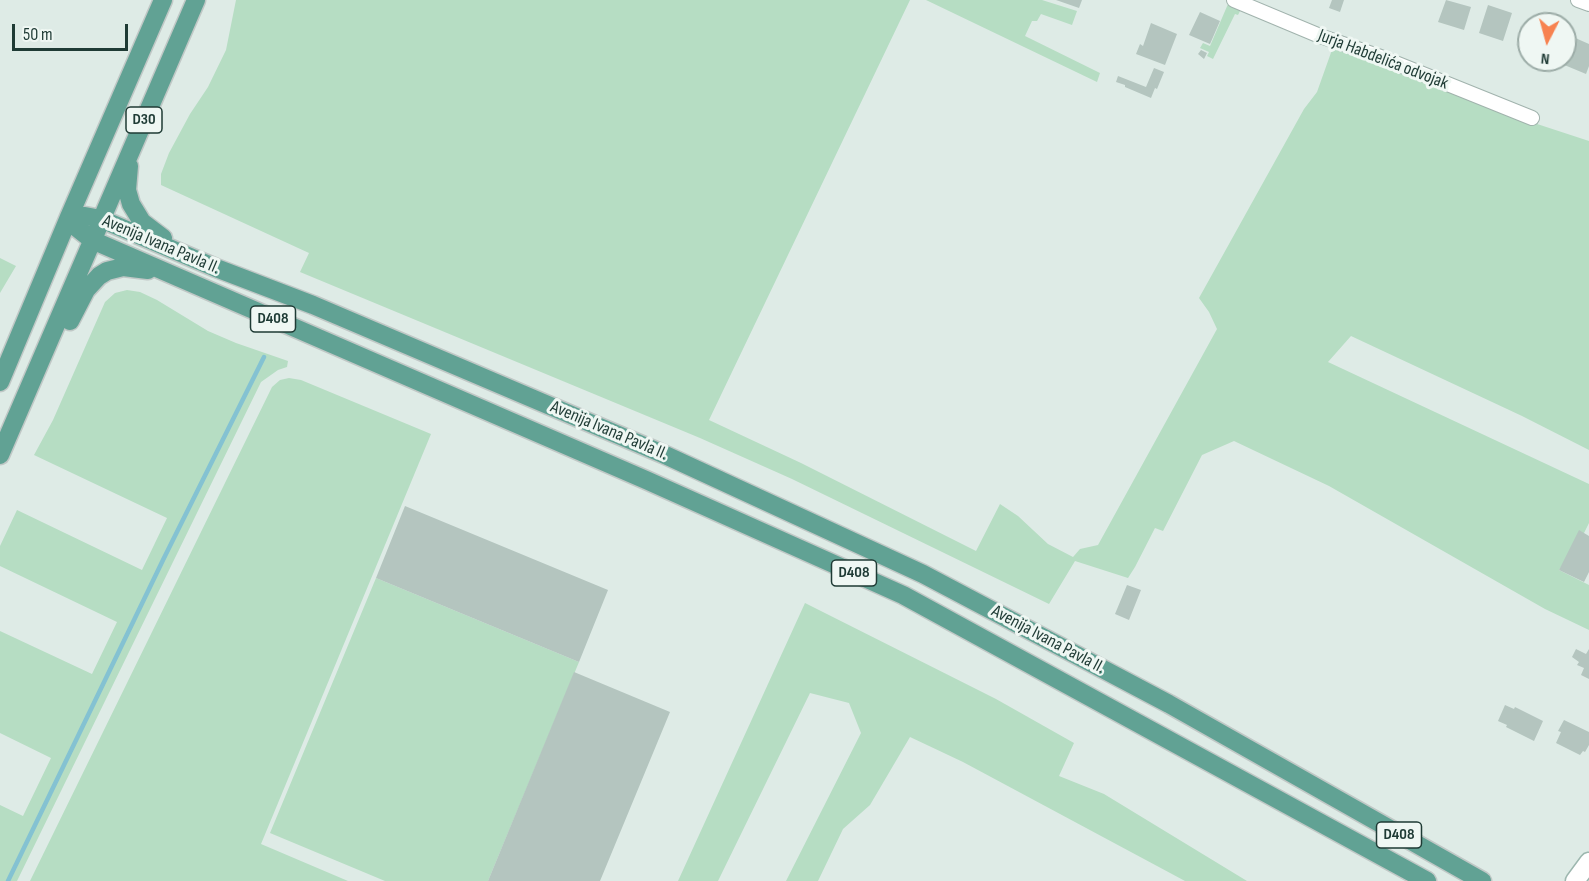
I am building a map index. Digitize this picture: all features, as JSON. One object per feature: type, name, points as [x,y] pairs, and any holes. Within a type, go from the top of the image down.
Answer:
[{"type":"main road","name":"D30","points":[[0,382],[164,0]]},
{"type":"main road","name":"D30","points":[[0,455],[196,0]]},
{"type":"main road","points":[[130,152],[127,190],[134,212],[155,234],[193,252],[216,268]]},
{"type":"main road","name":"Avenija Ivana Pavla II.","points":[[1427,881],[903,595],[636,475],[92,240],[76,228],[69,217],[85,216],[102,219],[216,268],[323,309],[663,454],[923,574],[1169,704],[1482,881]]},
{"type":"main road","points":[[52,335],[69,322],[91,283],[107,271],[123,267],[165,272]]},
{"type":"main road","points":[[1575,881],[1589,862]]},
{"type":"street","name":"Jurja Habdelića odvojak","points":[[1234,0],[1320,36],[1378,56],[1532,118]]},
{"type":"street","points":[[1578,0],[1589,4]]},
{"type":"green space","points":[[236,0],[910,0],[709,420],[801,463],[976,551],[1000,504],[1018,516],[1048,544],[1073,557],[1080,549],[1098,545],[1217,329],[1199,298],[1304,109],[1317,92],[1333,47],[1531,122],[1589,141],[1589,450],[1351,336],[1328,362],[1589,484],[1589,523],[1559,570],[1589,585],[1589,630],[1545,609],[1329,486],[1234,441],[1202,455],[1163,531],[1155,528],[1128,578],[1075,561],[1049,604],[792,479],[700,438],[300,272],[309,253],[161,185],[161,174],[169,153],[208,87],[226,50]]},
{"type":"green space","points":[[926,0],[1042,0],[1077,11],[1072,25],[1041,14],[1037,21],[1032,21],[1025,36],[1100,73],[1097,82]]},
{"type":"green space","points":[[1228,4],[1241,9],[1238,15],[1235,14],[1213,59],[1207,56],[1209,52],[1200,48],[1203,43],[1210,46]]},
{"type":"green space","points":[[0,258],[16,266],[0,293]]},
{"type":"green space","points":[[127,290],[140,292],[157,300],[208,331],[288,361],[287,367],[278,370],[261,382],[17,881],[0,881],[0,805],[23,816],[51,758],[0,733],[0,631],[92,674],[117,622],[0,566],[0,546],[17,510],[142,570],[167,518],[34,455],[53,420],[105,302],[115,293]]},
{"type":"green space","points":[[289,378],[301,380],[431,434],[261,844],[348,881],[30,881],[272,387],[280,380]]},
{"type":"green space","points":[[376,578],[579,662],[488,881],[385,881],[270,833]]},
{"type":"green space","points":[[805,603],[996,699],[1074,743],[1059,776],[1104,794],[1247,881],[1185,881],[963,762],[910,737],[870,805],[843,829],[818,881],[786,881],[861,733],[849,703],[810,693],[718,881],[678,881]]},
{"type":"building","points":[[1056,0],[1082,0],[1079,8]]},
{"type":"building","points":[[1332,0],[1344,0],[1340,12],[1329,8]]},
{"type":"building","points":[[1446,0],[1471,7],[1464,30],[1438,22]]},
{"type":"building","points":[[1488,5],[1512,13],[1503,41],[1479,33]]},
{"type":"building","points":[[1200,12],[1220,21],[1210,44],[1189,35]]},
{"type":"building","points":[[1151,23],[1177,34],[1165,65],[1136,54],[1140,44],[1143,46]]},
{"type":"building","points":[[1577,39],[1589,44],[1589,66],[1586,74],[1577,70]]},
{"type":"building","points":[[1201,50],[1207,53],[1204,59],[1198,54]]},
{"type":"building","points":[[1154,68],[1164,72],[1151,98],[1116,82],[1118,76],[1146,87]]},
{"type":"building","points":[[405,506],[608,590],[579,662],[376,578]]},
{"type":"building","points":[[1579,530],[1589,536],[1589,572],[1584,582],[1559,570]]},
{"type":"building","points":[[1127,585],[1141,590],[1129,620],[1115,614]]},
{"type":"building","points":[[1576,649],[1586,654],[1589,649],[1589,679],[1581,675],[1584,668],[1577,665],[1579,662],[1572,657]]},
{"type":"building","points":[[574,672],[670,712],[600,881],[488,881]]},
{"type":"building","points":[[1505,705],[1514,709],[1515,707],[1543,721],[1534,741],[1498,721]]},
{"type":"building","points":[[1564,720],[1589,732],[1589,745],[1580,755],[1556,743],[1561,732],[1558,731]]},
{"type":"waterway","points":[[8,881],[264,357]]}]
